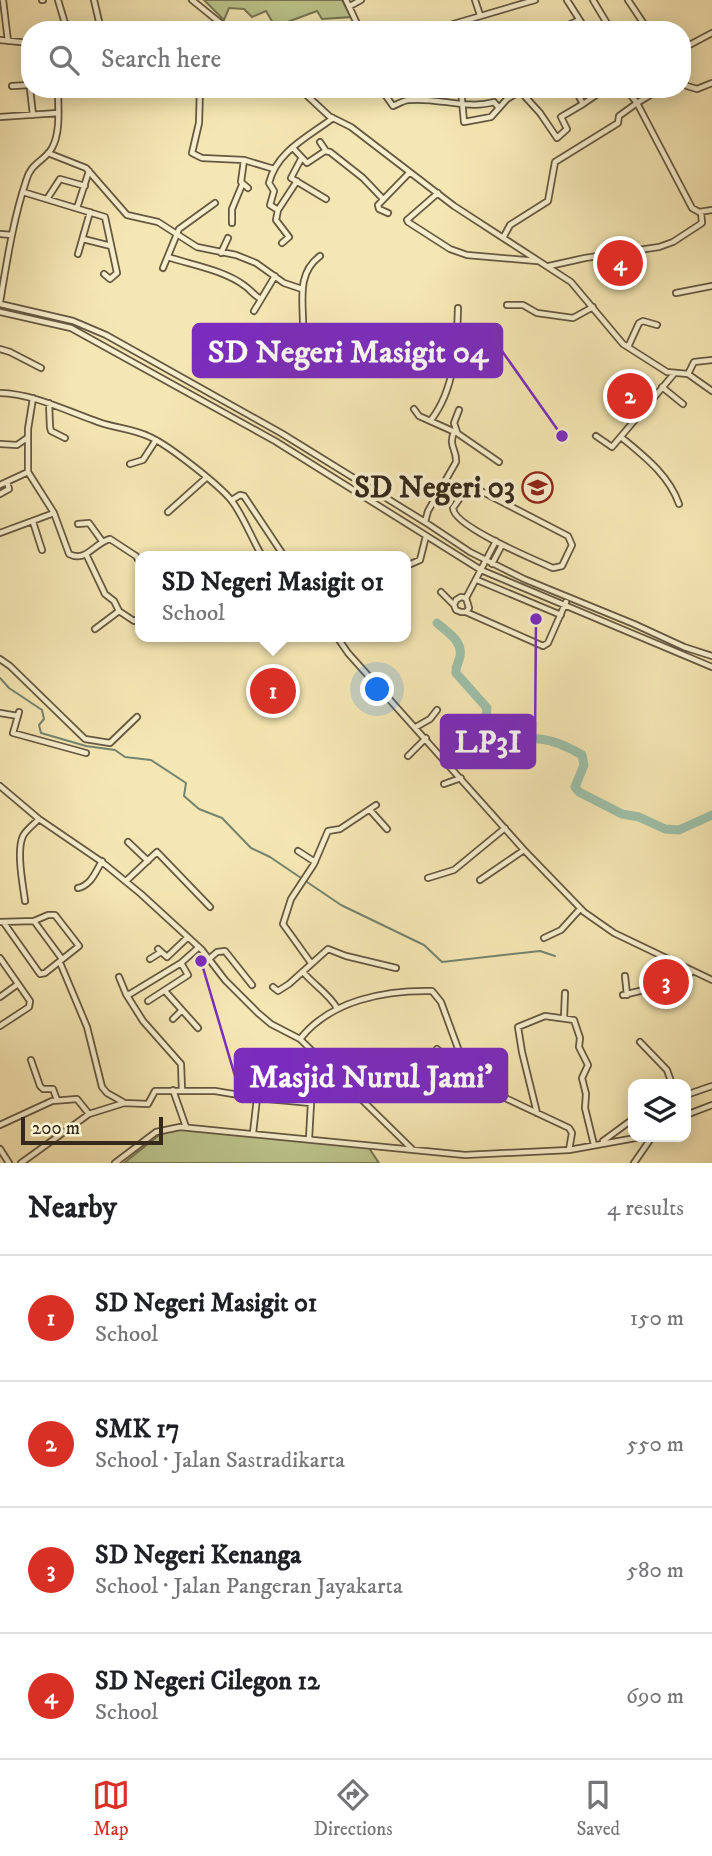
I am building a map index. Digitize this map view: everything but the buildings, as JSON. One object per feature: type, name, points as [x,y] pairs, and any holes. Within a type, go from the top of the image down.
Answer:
[{"type":"street","points":[[58,0],[64,21]]},
{"type":"street","points":[[94,0],[99,21]]},
{"type":"street","points":[[192,0],[218,21]]},
{"type":"street","points":[[346,0],[356,21]]},
{"type":"street","points":[[350,6],[361,0]]},
{"type":"street","points":[[475,0],[480,15]]},
{"type":"street","points":[[461,21],[535,0]]},
{"type":"street","points":[[567,0],[579,20]]},
{"type":"street","points":[[593,0],[606,21]]},
{"type":"street","points":[[628,0],[642,21]]},
{"type":"street","points":[[3,1],[8,41]]},
{"type":"street","points":[[691,44],[712,33]]},
{"type":"street","points":[[0,40],[21,42]]},
{"type":"street","points":[[691,87],[697,89],[712,83]]},
{"type":"street","points":[[12,86],[21,86]]},
{"type":"street","points":[[31,98],[33,116]]},
{"type":"street","points":[[58,98],[55,141],[48,153],[31,168],[15,219],[0,303],[73,321],[106,335],[279,431],[486,561],[684,647],[712,656]]},
{"type":"street","points":[[200,98],[199,123],[192,153],[202,159],[244,160],[274,169]]},
{"type":"street","points":[[310,98],[333,118],[351,127],[438,193],[576,286],[619,340],[628,347],[673,374],[688,374],[712,391]]},
{"type":"street","points":[[387,98],[393,106],[408,100],[480,105],[494,102],[499,108]]},
{"type":"street","points":[[461,98],[464,121],[490,118],[509,98]]},
{"type":"street","points":[[527,98],[557,138],[567,130],[562,117],[592,98]]},
{"type":"street","points":[[580,98],[583,104]]},
{"type":"street","points":[[633,98],[692,208],[701,212],[712,210]]},
{"type":"street","points":[[503,238],[510,225],[548,201],[555,162],[618,123],[618,117],[643,98]]},
{"type":"street","points":[[0,117],[58,113]]},
{"type":"street","points":[[278,210],[270,205],[274,191],[269,183],[279,158],[333,118]]},
{"type":"street","points":[[320,142],[326,151],[363,177],[383,199]]},
{"type":"street","points":[[293,148],[301,159],[309,163],[326,151]]},
{"type":"street","points":[[48,153],[89,171],[124,214],[152,220],[197,247],[236,255],[256,263],[284,283],[302,289]]},
{"type":"street","points":[[301,159],[290,177],[326,199]]},
{"type":"street","points":[[232,223],[232,209],[242,185],[244,160]]},
{"type":"street","points":[[78,208],[89,171]]},
{"type":"street","points":[[388,213],[378,208],[383,199],[410,173]]},
{"type":"street","points":[[47,199],[60,179],[85,186]]},
{"type":"street","points":[[282,243],[289,237],[276,219],[278,210],[297,181]]},
{"type":"street","points":[[242,185],[248,188]]},
{"type":"street","points":[[23,192],[106,218],[117,273],[112,278],[104,274]]},
{"type":"street","points":[[438,193],[407,220],[408,222],[450,249],[467,255],[538,261]]},
{"type":"street","points":[[163,268],[176,233],[215,204]]},
{"type":"street","points":[[78,254],[90,212]]},
{"type":"street","points":[[548,266],[673,243],[702,223],[701,212]]},
{"type":"street","points":[[0,234],[12,235]]},
{"type":"street","points":[[220,253],[228,238]]},
{"type":"street","points":[[83,239],[111,246]]},
{"type":"street","points":[[303,324],[302,289],[308,267],[320,256]]},
{"type":"street","points":[[167,257],[223,274],[246,286],[250,293],[261,299]]},
{"type":"street","points":[[254,311],[275,276]]},
{"type":"street","points":[[676,293],[712,286]]},
{"type":"street","points":[[508,305],[523,305],[537,313],[573,318],[593,307]]},
{"type":"street","points":[[431,420],[438,411],[452,374],[458,308]]},
{"type":"street","points":[[0,312],[71,328],[271,439],[481,570],[712,667]]},
{"type":"street","points":[[628,347],[639,323],[643,321],[657,325]]},
{"type":"street","points":[[0,349],[41,368]]},
{"type":"street","points":[[688,374],[694,362],[712,360]]},
{"type":"street","points":[[596,436],[612,447],[673,374]]},
{"type":"street","points":[[662,387],[683,404]]},
{"type":"street","points":[[0,393],[17,393],[106,426],[156,440],[232,500],[259,551]]},
{"type":"street","points":[[33,398],[28,437],[29,472],[54,513],[69,554],[78,558],[86,555],[102,541],[110,539],[135,556]]},
{"type":"street","points":[[48,403],[50,427],[65,438]]},
{"type":"street","points":[[414,409],[419,415],[455,433],[499,462]]},
{"type":"street","points":[[425,522],[456,462],[451,444],[459,411]]},
{"type":"street","points":[[271,439],[279,431]]},
{"type":"street","points":[[0,443],[17,445],[28,437]]},
{"type":"street","points":[[621,437],[654,465],[674,492],[679,504]]},
{"type":"street","points":[[130,464],[143,460],[156,440]]},
{"type":"street","points":[[0,485],[29,472]]},
{"type":"street","points":[[169,512],[206,478]]},
{"type":"street","points":[[0,494],[8,490],[7,482]]},
{"type":"street","points":[[468,487],[475,488],[568,536],[572,545],[564,562],[556,568],[496,541],[454,515],[453,508],[468,487]]},
{"type":"street","points":[[232,500],[241,495],[246,497],[281,551]]},
{"type":"street","points":[[0,533],[54,513]]},
{"type":"street","points":[[33,522],[42,550]]},
{"type":"street","points":[[78,524],[89,523],[102,541]]},
{"type":"street","points":[[411,564],[420,560],[426,536]]},
{"type":"street","points":[[466,598],[496,541]]},
{"type":"street","points":[[492,564],[502,545]]},
{"type":"street","points":[[86,555],[105,594],[114,601],[119,611],[132,621],[135,620]]},
{"type":"street","points":[[477,580],[561,615]]},
{"type":"street","points":[[441,592],[454,604],[456,610],[543,646],[548,643],[569,596]]},
{"type":"street","points":[[559,601],[562,593]]},
{"type":"street","points":[[454,604],[461,597],[466,598],[470,603],[466,612]]},
{"type":"street","points":[[95,629],[119,611]]},
{"type":"street","points":[[657,645],[660,636]]},
{"type":"street","points":[[340,642],[524,850],[580,909],[614,933],[712,980]]},
{"type":"street","points":[[0,659],[85,739],[110,743],[137,717]]},
{"type":"street","points":[[416,727],[430,719],[438,710]]},
{"type":"street","points":[[0,713],[18,714],[13,733],[86,752]]},
{"type":"street","points":[[408,756],[426,738]]},
{"type":"street","points":[[444,784],[461,778]]},
{"type":"street","points":[[0,786],[39,819],[102,861],[126,881],[199,947],[225,980],[265,1020],[300,1039],[413,1150]]},
{"type":"street","points":[[311,963],[283,924],[291,899],[315,862],[329,830],[338,830],[376,805]]},
{"type":"street","points":[[370,810],[387,829]]},
{"type":"street","points":[[25,901],[21,842],[25,832],[39,819]]},
{"type":"street","points":[[428,878],[454,870],[505,828]]},
{"type":"street","points":[[128,842],[148,860]]},
{"type":"street","points":[[480,880],[524,850]]},
{"type":"street","points":[[298,851],[315,862]]},
{"type":"street","points":[[126,881],[155,853],[160,853],[210,907]]},
{"type":"street","points":[[78,888],[91,881],[102,861]]},
{"type":"street","points":[[544,939],[561,930],[580,909]]},
{"type":"street","points":[[55,915],[78,942],[78,948],[40,974],[2,922],[34,921],[55,915]]},
{"type":"street","points":[[34,921],[61,962],[88,1027],[102,1087],[107,1093],[124,1102],[147,1105],[153,1092],[173,1090],[215,1091],[257,1098],[311,1102],[309,1139]]},
{"type":"street","points":[[150,959],[160,951],[167,957],[188,937]]},
{"type":"street","points":[[126,994],[181,963],[199,947]]},
{"type":"street","points":[[273,987],[278,991],[328,949],[346,957],[396,968]]},
{"type":"street","points":[[209,959],[219,951],[227,952],[252,985]]},
{"type":"street","points":[[0,1026],[30,1004],[19,984],[1,962]]},
{"type":"street","points":[[148,1001],[188,975],[181,963]]},
{"type":"street","points":[[625,976],[625,995],[648,989],[675,963]]},
{"type":"street","points":[[662,1003],[679,988],[692,971]]},
{"type":"street","points":[[303,972],[318,989],[330,996],[337,1008]]},
{"type":"street","points":[[119,977],[126,994],[150,1029],[181,1064],[182,1091]]},
{"type":"street","points":[[0,997],[19,984]]},
{"type":"street","points":[[165,991],[198,1028]]},
{"type":"street","points":[[300,1039],[308,1028],[337,1008],[382,994],[432,991],[441,1002],[467,1073],[476,1078],[483,1087],[569,1128],[572,1132],[569,1150]]},
{"type":"street","points":[[564,1018],[565,993]]},
{"type":"street","points":[[173,1019],[181,1011]]},
{"type":"street","points":[[537,1113],[518,1028],[536,1018],[553,1016],[575,1021],[580,1038],[579,1047],[587,1065],[582,1078],[586,1094],[585,1108],[597,1144]]},
{"type":"street","points":[[640,1042],[667,1070],[671,1079]]},
{"type":"street","points":[[437,1049],[463,1064]]},
{"type":"street","points":[[32,1060],[40,1086],[56,1091],[57,1100]]},
{"type":"street","points":[[691,1093],[712,1086]]},
{"type":"street","points":[[173,1090],[186,1127]]},
{"type":"street","points":[[253,1133],[257,1098]]},
{"type":"street","points":[[0,1125],[57,1100],[77,1099],[89,1115]]},
{"type":"street","points":[[21,1163],[89,1115],[124,1102]]},
{"type":"street","points":[[691,1113],[712,1105]]},
{"type":"street","points":[[597,1144],[628,1122]]},
{"type":"street","points":[[115,1163],[160,1129],[186,1127],[465,1155],[569,1150],[628,1139]]},
{"type":"street","points":[[634,1163],[649,1142]]},
{"type":"street","points":[[0,1149],[9,1163]]},
{"type":"green space","points":[[204,0],[342,0],[351,17],[322,19],[317,11],[290,21],[272,21],[266,11],[252,17],[244,9],[229,8],[224,20]]},
{"type":"green space","points":[[168,1128],[367,1145],[379,1163],[124,1163]]},
{"type":"waterway","points":[[437,623],[459,646],[456,673],[487,708],[484,732],[495,744],[540,739],[570,748],[582,755],[584,765],[575,787],[579,792],[622,814],[639,817],[665,829],[679,830],[712,815]]},
{"type":"waterway","points":[[0,678],[9,688],[42,710],[44,719],[39,725],[41,733],[86,746],[115,750],[125,757],[151,760],[186,783],[184,796],[199,809],[222,818],[251,848],[270,857],[341,905],[424,945],[442,962],[540,951],[555,956]]},
{"type":"place","name":"SD Negeri Cilegon 12","points":[[620,263]]},
{"type":"place","name":"SMK 17","points":[[630,396]]},
{"type":"place","name":"SD Negeri Masigit 04","points":[[562,436]]},
{"type":"place","name":"SD Negeri 03","points":[[538,488]]},
{"type":"place","name":"LP3I","points":[[536,619]]},
{"type":"place","name":"SD Negeri Masigit 01","points":[[273,691]]},
{"type":"place","name":"Masjid Nurul Jami'","points":[[201,961]]},
{"type":"place","name":"SD Negeri Kenanga","points":[[666,982]]}]
